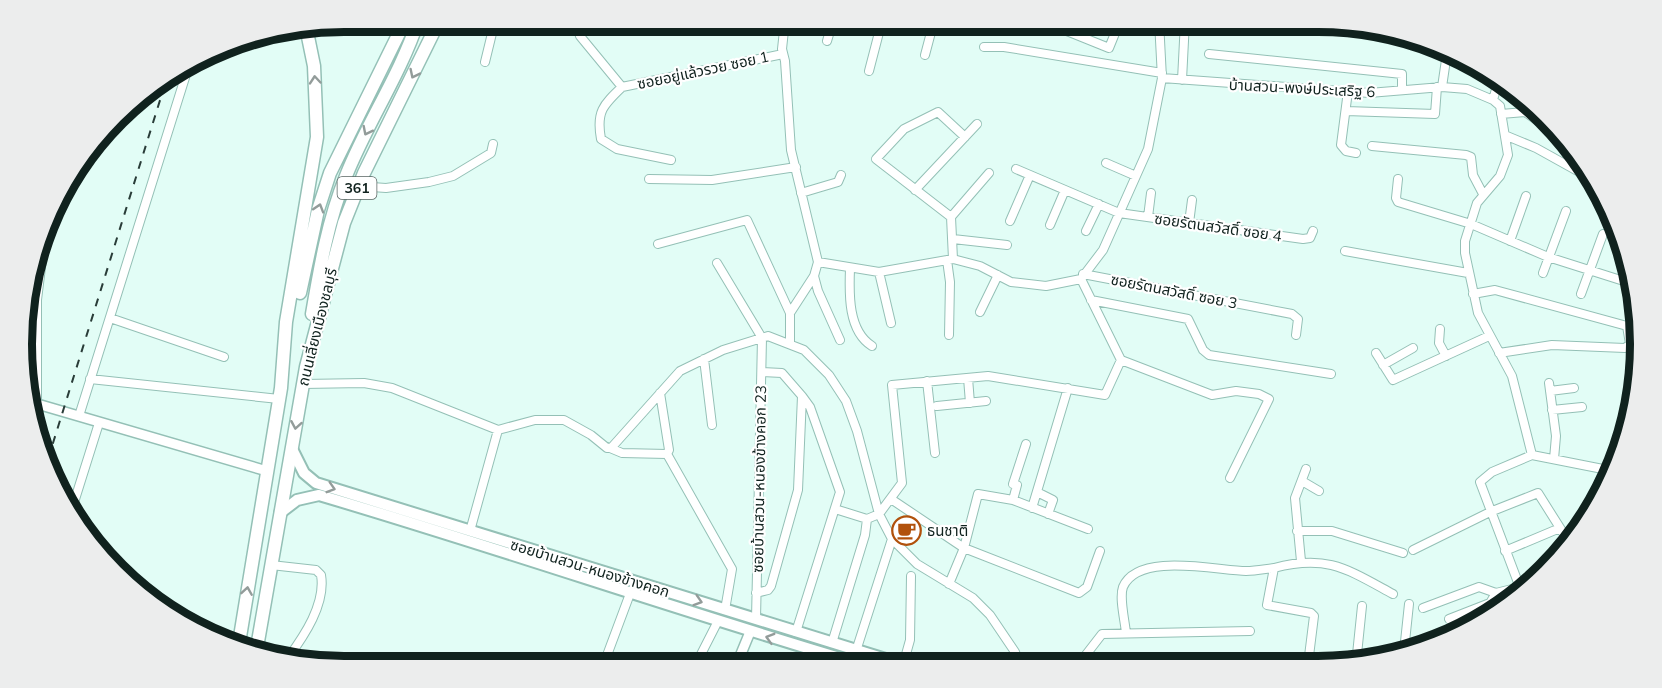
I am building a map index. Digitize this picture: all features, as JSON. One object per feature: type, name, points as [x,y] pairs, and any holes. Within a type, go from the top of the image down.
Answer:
[{"type":"highway","points":[[280,394],[313,229],[330,173],[400,31]]},
{"type":"highway","points":[[306,367],[320,264],[335,205],[360,145],[408,51],[415,31]]},
{"type":"highway","name":"ถนนเลี่ยงเมืองชลบุรี","points":[[257,644],[306,367],[344,223],[358,186],[434,31]]},
{"type":"highway","name":"ถนนเลี่ยงเมืองชลบุรี","points":[[239,638],[280,394],[286,322],[316,137],[314,66],[307,34]]},
{"type":"main road","name":"ซอยบ้านสวน-หนองข้างคอก","points":[[291,449],[304,473],[315,483],[877,657]]},
{"type":"main road","name":"ซอยบ้านสวน-หนองข้างคอก","points":[[280,513],[297,500],[319,495],[631,591],[750,632],[837,657]]},
{"type":"main road","points":[[750,632],[756,619]]},
{"type":"street","points":[[485,62],[493,31]]},
{"type":"street","points":[[578,31],[622,87],[603,105],[598,124],[601,139],[617,150],[671,160]]},
{"type":"street","points":[[784,31],[783,54],[791,150],[818,262],[814,276],[790,313]]},
{"type":"street","points":[[827,41],[830,31]]},
{"type":"street","points":[[869,71],[879,31]]},
{"type":"street","points":[[926,55],[932,31]]},
{"type":"street","points":[[1067,31],[1109,48],[1116,31]]},
{"type":"street","points":[[818,262],[879,272],[950,260],[980,266],[1011,282],[1046,285],[1082,277],[1103,250],[1148,149],[1162,75],[1160,31]]},
{"type":"street","points":[[1182,80],[1184,31]]},
{"type":"street","name":"บ้านสวน-พงษ์ประเสริฐ 6","points":[[984,47],[1004,47],[1182,80],[1348,91],[1440,87],[1467,89],[1493,100]]},
{"type":"street","name":"ซอยอยู่แล้วรวย ซอย 1","points":[[622,87],[783,54]]},
{"type":"street","points":[[1209,54],[1401,74],[1402,90]]},
{"type":"street","points":[[1346,111],[1435,114],[1446,59]]},
{"type":"street","points":[[79,416],[186,74]]},
{"type":"street","points":[[1497,87],[1493,100],[1500,106],[1507,136],[1505,165],[1500,176],[1483,194],[1471,224],[1466,241],[1468,273],[1478,313],[1512,376],[1532,455]]},
{"type":"street","points":[[1348,91],[1341,145],[1346,151],[1356,153]]},
{"type":"street","points":[[951,217],[876,159],[904,129],[938,112],[965,136]]},
{"type":"street","points":[[1502,114],[1525,112],[1533,118]]},
{"type":"street","points":[[915,190],[977,124]]},
{"type":"street","points":[[1507,136],[1536,148],[1579,172]]},
{"type":"street","points":[[358,186],[386,188],[453,176],[491,153],[494,144]]},
{"type":"street","points":[[1372,146],[1466,155],[1471,158],[1473,175],[1483,194]]},
{"type":"street","points":[[1106,163],[1136,176]]},
{"type":"street","points":[[649,179],[724,179],[796,167]]},
{"type":"street","name":"ซอยรัตนสวัสดิ์ ซอย 4","points":[[1016,169],[1119,213],[1304,239],[1310,238],[1313,231]]},
{"type":"street","points":[[949,335],[950,260],[953,239],[951,217],[989,172]]},
{"type":"street","points":[[801,194],[838,183],[841,175]]},
{"type":"street","points":[[1010,221],[1030,175]]},
{"type":"street","points":[[1398,179],[1395,198],[1398,202],[1471,224],[1548,257],[1624,281]]},
{"type":"street","points":[[1050,225],[1065,190]]},
{"type":"street","points":[[1148,217],[1151,193]]},
{"type":"street","points":[[1510,241],[1526,196]]},
{"type":"street","points":[[1189,223],[1192,200]]},
{"type":"street","points":[[1086,231],[1099,204]]},
{"type":"street","points":[[1543,273],[1566,211]]},
{"type":"street","points":[[658,244],[747,220],[790,313],[790,344]]},
{"type":"street","points":[[1581,294],[1603,234]]},
{"type":"street","points":[[953,239],[1007,246]]},
{"type":"street","points":[[1345,252],[1468,273]]},
{"type":"street","points":[[717,263],[762,338]]},
{"type":"street","points":[[37,400],[37,300],[41,269]]},
{"type":"street","points":[[850,269],[849,291],[855,322],[864,342],[872,346]]},
{"type":"street","points":[[879,272],[891,323]]},
{"type":"street","points":[[980,312],[998,275]]},
{"type":"street","points":[[814,276],[818,291],[840,340]]},
{"type":"street","points":[[1082,277],[1121,360],[1212,395],[1236,391],[1259,394],[1269,399],[1230,478]]},
{"type":"street","name":"ซอยรัตนสวัสดิ์ ซอย 3","points":[[1082,277],[1295,315],[1296,335]]},
{"type":"street","points":[[1473,294],[1495,290],[1627,326],[1630,344],[1621,347],[1552,345],[1499,353]]},
{"type":"street","points":[[1091,300],[1188,319],[1203,350],[1209,354],[1331,374]]},
{"type":"street","points":[[110,318],[224,357]]},
{"type":"street","points":[[1440,329],[1439,343],[1446,356]]},
{"type":"street","points":[[612,446],[680,371],[723,350],[768,336],[804,350],[829,375],[846,401],[857,431],[879,514],[892,539],[917,564],[973,598],[990,615],[1017,657]]},
{"type":"street","points":[[1376,353],[1393,380],[1489,336]]},
{"type":"street","name":"ซอยบ้านสวน-หนองข้างคอก 23","points":[[756,619],[762,338]]},
{"type":"street","points":[[1383,365],[1413,348]]},
{"type":"street","points":[[704,359],[712,425]]},
{"type":"street","points":[[835,509],[867,519],[879,514],[902,483],[892,384],[988,376],[1105,395],[1121,360]]},
{"type":"street","points":[[762,372],[782,373],[810,407],[840,492],[796,632]]},
{"type":"street","points":[[968,378],[970,403]]},
{"type":"street","points":[[90,379],[280,394]]},
{"type":"street","points":[[927,381],[935,453]]},
{"type":"street","points":[[303,384],[364,383],[392,388],[498,430],[536,420],[564,420],[622,453],[667,454]]},
{"type":"street","points":[[1554,459],[1556,436],[1550,387],[1574,388]]},
{"type":"street","points":[[1032,508],[1068,388]]},
{"type":"street","points":[[660,393],[669,450],[667,454],[732,569],[724,610]]},
{"type":"street","points":[[756,593],[768,590],[771,586],[798,490],[802,396]]},
{"type":"street","points":[[937,406],[986,401]]},
{"type":"street","points":[[38,404],[267,471]]},
{"type":"street","points":[[1552,410],[1582,407]]},
{"type":"street","points":[[74,502],[99,423]]},
{"type":"street","points":[[470,531],[498,430]]},
{"type":"street","points":[[1013,501],[1017,486],[1013,484],[1026,444]]},
{"type":"street","points":[[1519,583],[1480,482],[1492,472],[1532,455],[1604,469]]},
{"type":"street","points":[[1301,561],[1295,498],[1306,469]]},
{"type":"street","points":[[1302,481],[1319,491]]},
{"type":"street","points":[[1037,492],[1050,496],[1053,500],[1048,514]]},
{"type":"street","points":[[1413,550],[1490,512],[1538,493],[1565,535]]},
{"type":"street","points":[[949,584],[964,548],[978,494],[1013,501],[1088,530]]},
{"type":"street","points":[[891,499],[964,548],[1080,593],[1088,587],[1100,551]]},
{"type":"street","points":[[832,643],[865,535],[867,519]]},
{"type":"street","points":[[1505,551],[1560,528]]},
{"type":"street","points":[[1297,531],[1332,531],[1403,553]]},
{"type":"street","points":[[856,651],[892,539]]},
{"type":"street","points":[[1126,633],[1122,589],[1126,583],[1144,570],[1198,565],[1246,571],[1274,568],[1301,561],[1329,562],[1393,594]]},
{"type":"street","points":[[271,565],[316,570],[322,580],[320,595],[304,635],[292,652]]},
{"type":"street","points":[[1274,568],[1267,605],[1314,616],[1309,657]]},
{"type":"street","points":[[906,657],[910,640],[911,576]]},
{"type":"street","points":[[1423,608],[1479,587],[1496,593],[1510,590]]},
{"type":"street","points":[[606,657],[631,591]]},
{"type":"street","points":[[1449,619],[1490,603],[1496,593]]},
{"type":"street","points":[[1405,644],[1409,604]]},
{"type":"street","points":[[1357,654],[1362,606]]},
{"type":"street","points":[[700,657],[718,621]]},
{"type":"street","points":[[1084,657],[1100,634],[1250,631]]},
{"type":"street","points":[[740,657],[750,632]]},
{"type":"street","points":[[1405,641],[1410,642]]},
{"type":"street","points":[[823,657],[824,653]]},
{"type":"railway","points":[[50,451],[164,89]]},
{"type":"place","name":"ธนชาติ","points":[[906,530]]}]
